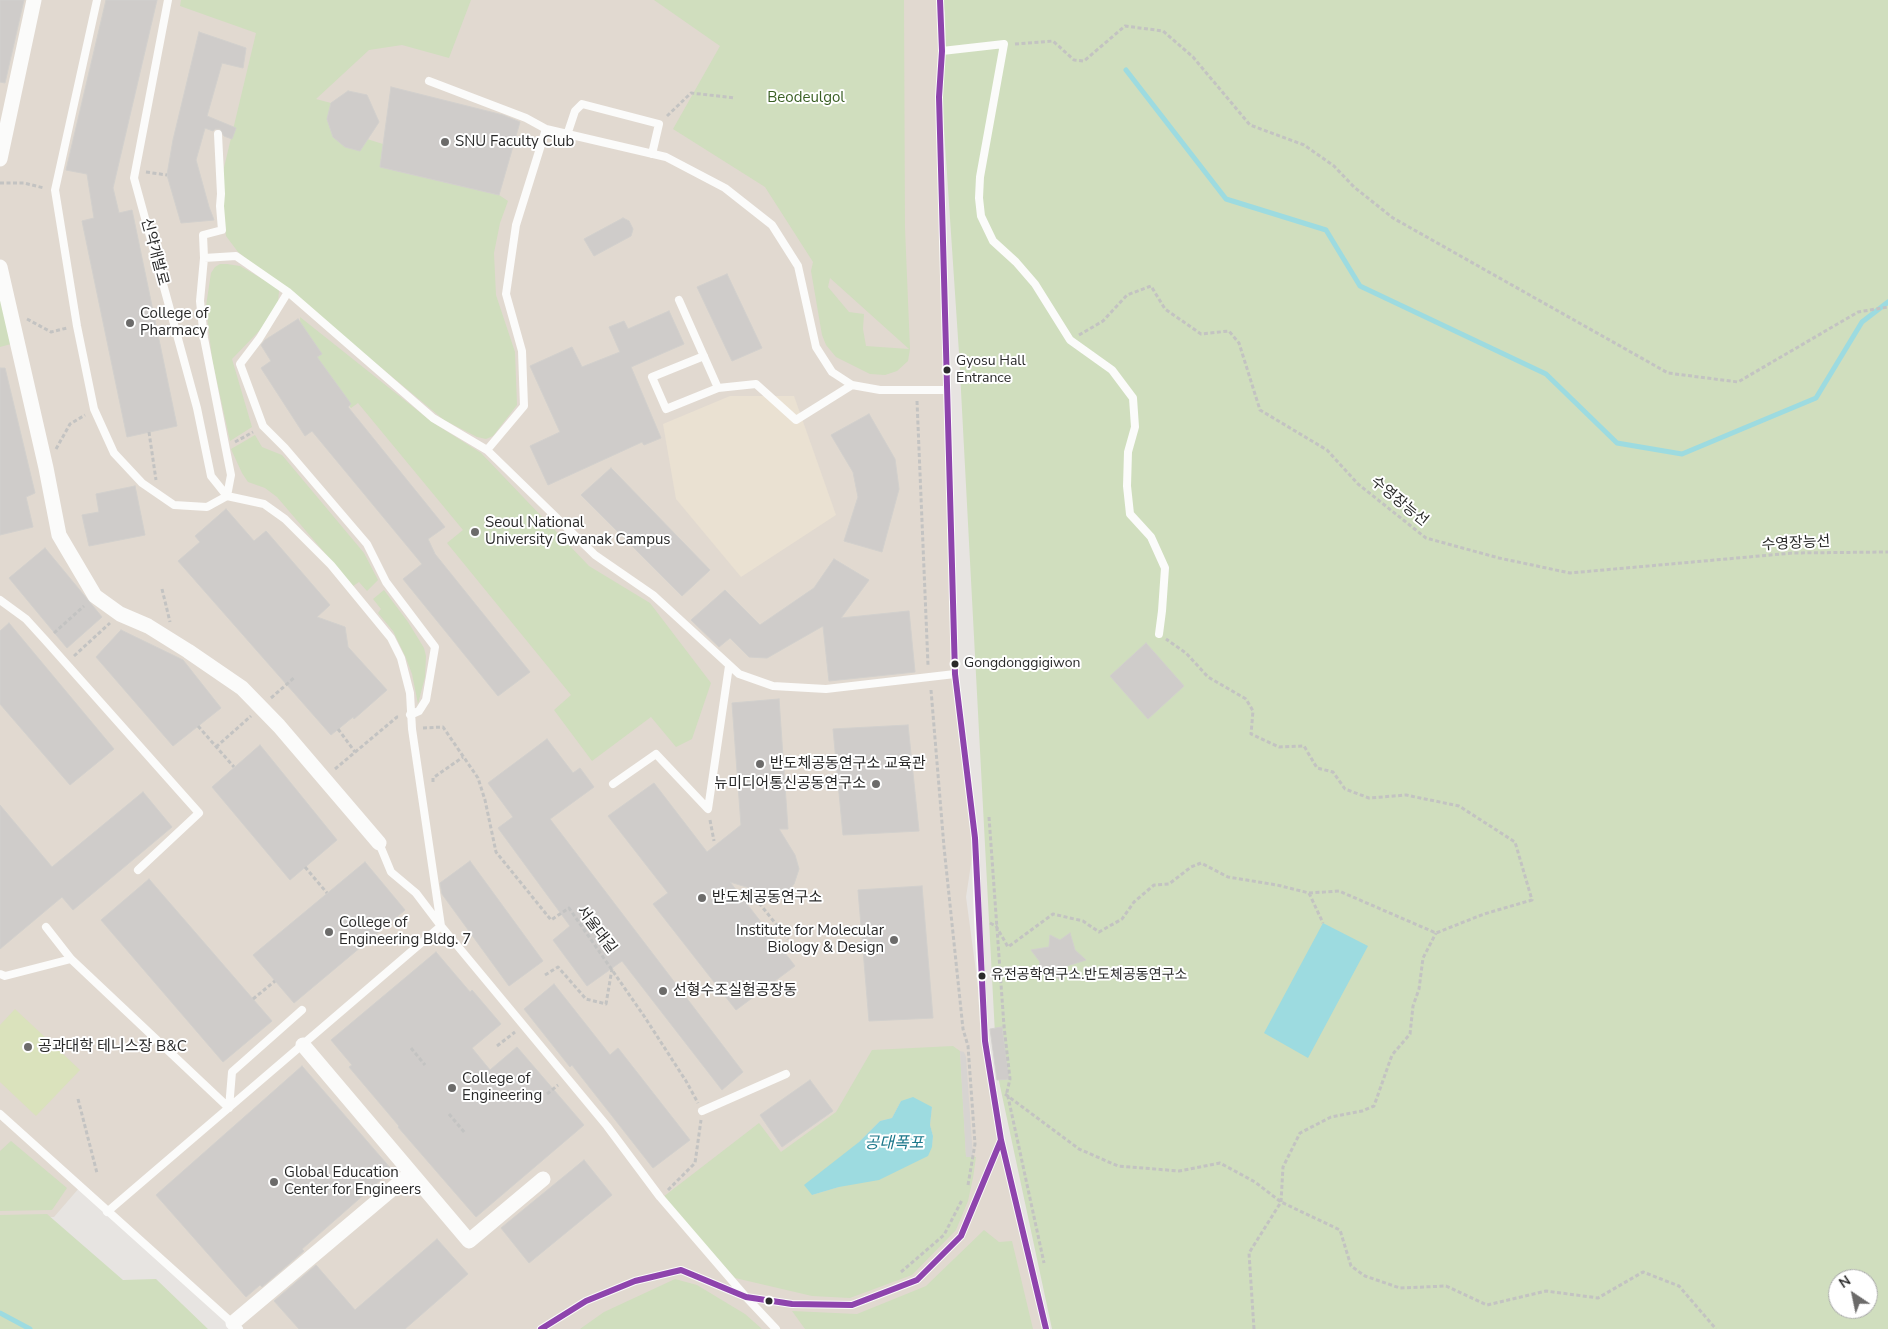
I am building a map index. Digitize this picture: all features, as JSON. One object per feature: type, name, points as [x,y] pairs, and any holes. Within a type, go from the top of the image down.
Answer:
[{"type":"street","points":[[0,159],[34,0]]},
{"type":"street","points":[[0,267],[46,468],[59,535],[95,596],[120,614],[148,626],[242,688],[279,726],[379,843]]},
{"type":"street","points":[[303,1045],[469,1241],[543,1179]]},
{"type":"street","points":[[236,1326],[411,1173]]},
{"type":"lane","points":[[97,0],[54,190],[77,326],[94,409],[114,453],[142,483],[174,505],[208,507],[226,496],[264,504],[285,519],[331,565],[391,638],[401,658],[410,693],[410,716],[441,926]]},
{"type":"lane","name":"신약개발로","points":[[168,0],[134,178],[197,408],[211,476],[226,496]]},
{"type":"lane","points":[[940,0],[942,51],[939,96],[955,674],[975,838],[985,1040],[1001,1140],[1046,1329]]},
{"type":"lane","points":[[942,51],[1004,44],[980,177],[979,198],[981,216],[993,241],[1016,262],[1035,284],[1070,340],[1112,370],[1133,398],[1135,427],[1128,452],[1127,486],[1130,514],[1151,537],[1165,568],[1159,634]]},
{"type":"lane","points":[[429,81],[526,118],[546,129],[666,157],[725,188],[772,225],[798,266],[816,347],[832,372],[852,385],[880,390],[946,390]]},
{"type":"lane","points":[[567,135],[575,112],[582,104],[654,121],[659,124],[652,154]]},
{"type":"lane","points":[[487,450],[524,406],[522,351],[506,294],[516,225],[546,129]]},
{"type":"lane","points":[[218,134],[222,230],[204,235],[200,302],[201,320],[231,475],[226,496]]},
{"type":"lane","points":[[204,258],[236,256],[288,292],[433,418],[487,450],[595,556],[653,595],[739,674],[773,686],[826,689],[955,674]]},
{"type":"lane","points":[[288,292],[259,339],[240,364],[263,426],[286,448],[367,544],[386,582],[435,647],[426,700],[419,711],[410,716]]},
{"type":"lane","points":[[679,300],[718,388]]},
{"type":"lane","points":[[704,356],[652,377],[666,409],[718,388],[756,384],[796,420],[852,385]]},
{"type":"lane","points":[[0,600],[26,619],[199,813],[138,870]]},
{"type":"lane","points":[[708,808],[729,666]]},
{"type":"lane","points":[[613,784],[656,754],[708,808]]},
{"type":"lane","points":[[379,843],[391,872],[416,893],[441,926],[607,1126],[660,1197],[776,1329]]},
{"type":"lane","points":[[107,1212],[441,926]]},
{"type":"lane","points":[[46,927],[71,959],[229,1108]]},
{"type":"lane","points":[[0,974],[5,976],[71,959]]},
{"type":"lane","points":[[229,1108],[232,1072],[302,1010]]},
{"type":"lane","points":[[702,1111],[786,1074]]},
{"type":"lane","points":[[0,1114],[236,1326]]},
{"type":"lane","points":[[541,1329],[586,1301],[634,1281],[682,1270],[746,1297],[792,1304],[852,1305],[917,1280],[962,1236],[1001,1140]]},
{"type":"path","points":[[1004,44],[1053,41],[1074,60],[1084,61],[1125,26],[1163,31],[1193,57],[1250,125],[1304,145],[1334,166],[1354,188],[1393,218],[1668,373],[1738,382],[1858,312],[1888,307]]},
{"type":"path","points":[[659,124],[691,93],[735,98]]},
{"type":"path","points":[[0,183],[24,183],[54,190]]},
{"type":"path","name":"수영장능선","points":[[1070,340],[1103,322],[1127,295],[1152,286],[1165,309],[1201,334],[1229,331],[1239,343],[1260,410],[1328,450],[1358,484],[1426,538],[1499,558],[1570,573],[1793,554],[1888,552]]},
{"type":"path","points":[[11,310],[51,332],[77,326]]},
{"type":"path","points":[[917,390],[928,665]]},
{"type":"path","points":[[46,468],[70,424],[94,409]]},
{"type":"path","points":[[226,448],[263,426]]},
{"type":"path","points":[[149,432],[158,493]]},
{"type":"path","points":[[162,589],[174,643]]},
{"type":"path","points":[[46,641],[95,596]]},
{"type":"path","points":[[66,663],[120,614]]},
{"type":"path","points":[[1159,634],[1186,653],[1208,676],[1246,698],[1253,711],[1251,734],[1279,747],[1304,746],[1317,768],[1333,772],[1345,789],[1369,798],[1406,795],[1460,806],[1515,842],[1532,900],[1484,914],[1436,933],[1423,958],[1419,989],[1413,1006],[1410,1034],[1392,1055],[1374,1106],[1362,1111],[1331,1117],[1300,1133],[1283,1167],[1281,1202],[1249,1253],[1254,1329]]},
{"type":"path","points":[[931,690],[962,1029],[968,1046],[976,1144],[968,1188]]},
{"type":"path","points":[[324,778],[397,717],[410,716]]},
{"type":"path","points":[[198,726],[234,768]]},
{"type":"path","name":"서울대길","points":[[412,729],[443,727],[478,778],[485,800],[496,852],[551,920],[569,908],[644,1016],[686,1081],[702,1111]]},
{"type":"path","points":[[338,729],[356,752]]},
{"type":"path","points":[[708,808],[714,841]]},
{"type":"path","points":[[989,816],[996,926],[1010,1079],[1007,1092],[1046,1271]]},
{"type":"path","points":[[978,918],[996,926],[1008,947],[1053,914],[1083,921],[1099,932],[1122,919],[1134,902],[1154,885],[1169,884],[1191,867],[1201,863],[1228,877],[1277,885],[1308,894],[1339,891],[1436,933]]},
{"type":"path","points":[[305,867],[327,893]]},
{"type":"path","points":[[751,893],[788,939]]},
{"type":"path","points":[[1308,894],[1323,923]]},
{"type":"path","points":[[545,975],[558,967],[586,999],[606,1004],[612,969]]},
{"type":"path","points":[[253,999],[275,981]]},
{"type":"path","points":[[497,1046],[515,1032]]},
{"type":"path","points":[[411,1048],[425,1065]]},
{"type":"path","points":[[991,1083],[1079,1149],[1118,1166],[1179,1171],[1220,1163],[1255,1182],[1281,1202],[1340,1230],[1351,1266],[1365,1276],[1400,1288],[1446,1286],[1486,1305],[1546,1291],[1598,1298],[1644,1272],[1680,1286],[1716,1329]]},
{"type":"path","points":[[547,1094],[559,1085]]},
{"type":"path","points":[[78,1099],[97,1174]]},
{"type":"path","points":[[660,1197],[695,1163],[702,1111]]},
{"type":"path","points":[[449,1114],[465,1133]]},
{"type":"path","points":[[899,1274],[944,1235],[964,1196]]},
{"type":"shaded area","name":"Seoul National University Gwanak Campus","points":[[0,0],[940,0],[939,97],[955,674],[975,838],[966,897],[991,1083],[1046,1329],[239,1329],[80,1187],[54,1217],[0,1219]]},
{"type":"shaded area","points":[[960,1051],[964,1052],[966,1057],[973,1157],[966,1157]]},
{"type":"green space","points":[[181,0],[471,0],[449,58],[402,45],[369,50],[316,99],[331,103],[327,119],[367,139],[383,144],[380,167],[499,195],[508,201],[500,223],[494,253],[496,295],[515,352],[517,405],[493,436],[486,439],[477,437],[444,420],[307,306],[238,252],[226,236],[221,180],[256,33],[180,6]]},
{"type":"green space","name":"Beodeulgol","points":[[654,0],[904,0],[905,228],[910,349],[908,361],[897,371],[885,375],[870,374],[836,357],[826,345],[822,335],[811,271],[813,262],[765,187],[673,129],[720,46]],"holes":[[[830,278],[909,349],[866,346],[863,329],[864,314],[849,312],[828,287]]]},
{"type":"green space","points":[[942,0],[1888,0],[1888,1329],[1052,1329],[997,1072],[959,353],[939,54],[946,53],[945,13]]},
{"type":"green space","points":[[220,264],[240,266],[278,288],[279,291],[278,302],[260,330],[232,359],[252,427],[230,441],[212,359],[206,306],[211,273]]},
{"type":"green space","points":[[0,298],[11,344],[0,347]]},
{"type":"green space","points":[[300,317],[432,422],[481,453],[589,566],[650,603],[711,683],[692,739],[676,747],[651,717],[592,761],[554,710],[571,695],[447,543],[463,530],[358,403],[351,408],[301,345]]},
{"type":"green space","points":[[255,435],[262,447],[282,455],[364,553],[378,580],[367,591],[359,582],[353,586],[277,497],[265,488],[248,482],[231,449]]},
{"type":"green space","points":[[384,590],[408,622],[424,648],[426,656],[425,677],[418,704],[412,674],[406,658],[393,631],[378,613],[381,609],[373,599]]},
{"type":"green space","name":"공과대학 테니스장 B&C","points":[[15,1009],[80,1070],[36,1116],[0,1082],[0,1025]]},
{"type":"green space","points":[[953,1046],[960,1051],[966,1156],[976,1157],[968,1201],[956,1230],[912,1275],[850,1298],[812,1296],[735,1278],[663,1197],[759,1123],[781,1152],[836,1112],[872,1050]],"holes":[[[901,1101],[932,1107],[930,1125],[933,1136],[932,1146],[839,1187],[812,1195],[880,1121],[892,1118]]]},
{"type":"green space","points":[[11,1141],[67,1188],[52,1210],[0,1211],[0,1151]]},
{"type":"green space","points":[[47,1214],[123,1280],[156,1279],[208,1329],[0,1329],[0,1215]]},
{"type":"green space","points":[[984,1230],[999,1242],[1012,1241],[1033,1329],[805,1329],[792,1311],[857,1314],[926,1286]]},
{"type":"green space","points":[[675,1279],[697,1285],[745,1314],[762,1329],[580,1329],[604,1312]]},
{"type":"sand","points":[[730,396],[794,396],[836,515],[741,577],[676,499],[663,424]]},
{"type":"water","points":[[1323,923],[1368,946],[1308,1058],[1264,1033]]},
{"type":"water","name":"공대폭포","points":[[913,1097],[932,1107],[930,1125],[933,1136],[932,1147],[928,1156],[879,1180],[839,1187],[812,1195],[804,1185],[859,1142],[880,1121],[892,1118],[901,1101]]},
{"type":"building","points":[[0,0],[24,0],[5,83],[0,82]]},
{"type":"building","points":[[106,0],[157,0],[113,188],[119,213],[132,210],[177,426],[127,437],[82,221],[94,218],[87,174],[66,170]]},
{"type":"building","points":[[199,32],[246,48],[243,68],[222,63],[207,116],[236,128],[232,139],[224,136],[220,129],[213,131],[205,128],[196,160],[214,220],[181,223],[167,175],[173,140]]},
{"type":"building","name":"SNU Faculty Club","points":[[391,87],[503,115],[520,122],[499,195],[380,167]]},
{"type":"building","points":[[348,91],[367,95],[379,122],[360,151],[345,147],[333,137],[327,119],[331,103]]},
{"type":"building","points":[[623,218],[629,221],[633,229],[631,236],[594,256],[584,239]]},
{"type":"building","points":[[727,274],[762,348],[732,361],[697,287]]},
{"type":"building","points":[[669,311],[684,344],[631,367],[661,438],[644,445],[642,442],[548,485],[530,446],[560,432],[530,366],[572,347],[582,367],[620,352],[609,327],[624,321],[628,329]]},
{"type":"building","points":[[298,319],[322,354],[317,357],[351,404],[348,407],[445,527],[428,539],[435,554],[530,672],[498,696],[403,579],[422,564],[312,431],[305,436],[261,368],[271,361],[261,345],[265,340]]},
{"type":"building","points":[[0,368],[5,368],[35,493],[26,497],[33,527],[0,535]]},
{"type":"building","points":[[869,414],[895,459],[899,489],[882,552],[844,541],[858,497],[853,472],[831,435]]},
{"type":"building","points":[[611,468],[710,570],[682,596],[581,495]]},
{"type":"building","points":[[135,486],[145,535],[89,546],[82,515],[99,512],[96,494]]},
{"type":"building","points":[[226,509],[254,541],[266,531],[330,605],[317,617],[345,627],[348,647],[387,690],[354,719],[353,717],[331,735],[178,561],[200,542],[195,536]]},
{"type":"building","points":[[45,548],[102,617],[67,648],[9,578]]},
{"type":"building","points":[[834,559],[869,580],[841,618],[909,611],[915,672],[829,681],[823,626],[767,658],[749,657],[730,638],[719,647],[691,620],[725,590],[760,625],[814,588]]},
{"type":"building","points":[[9,623],[114,749],[70,785],[0,704],[0,631]]},
{"type":"building","points":[[121,630],[183,660],[221,708],[173,746],[96,657]]},
{"type":"building","points":[[1146,643],[1184,686],[1148,719],[1110,676]]},
{"type":"building","points":[[779,699],[788,829],[779,829],[795,855],[799,869],[794,884],[786,894],[773,895],[730,882],[795,966],[736,1010],[653,904],[668,893],[608,816],[654,783],[707,852],[741,825],[732,703]]},
{"type":"building","name":"뉴미디어통신공동연구소","points":[[908,725],[919,831],[843,835],[833,729]]},
{"type":"building","name":"선형수조실험공장동","points":[[547,739],[573,773],[580,768],[594,787],[550,819],[743,1072],[722,1090],[622,961],[587,986],[553,940],[570,926],[498,828],[513,817],[488,783]]},
{"type":"building","points":[[260,745],[337,840],[290,880],[212,787]]},
{"type":"building","points":[[143,792],[172,827],[73,910],[62,897],[0,949],[0,805],[52,867]]},
{"type":"building","points":[[470,861],[543,961],[509,986],[442,894],[440,883]]},
{"type":"building","name":"College of Engineering Bldg. 7","points":[[365,862],[405,910],[294,1003],[253,955]]},
{"type":"building","points":[[149,879],[272,1021],[223,1062],[101,920]]},
{"type":"building","name":"Institute for Molecular Biology & Design","points":[[922,886],[933,1018],[869,1021],[858,890]]},
{"type":"building","points":[[1070,933],[1075,950],[1086,960],[1067,966],[1061,981],[1051,973],[1038,973],[1040,962],[1031,950],[1049,947],[1050,935],[1060,940]]},
{"type":"building","name":"College of Engineering","points":[[436,952],[470,992],[472,990],[501,1024],[472,1048],[490,1070],[517,1047],[584,1125],[476,1217],[398,1127],[349,1067],[352,1065],[331,1040]]},
{"type":"building","points":[[554,984],[610,1055],[618,1048],[690,1140],[653,1168],[572,1065],[570,1067],[524,1009]]},
{"type":"building","points":[[1002,1027],[1009,1079],[997,1080],[990,1029]]},
{"type":"building","name":"Global Education Center for Engineers","points":[[302,1066],[392,1170],[302,1249],[304,1251],[262,1287],[260,1285],[246,1297],[156,1195]]},
{"type":"building","points":[[810,1080],[833,1111],[782,1147],[760,1115]]},
{"type":"building","points":[[584,1160],[612,1195],[529,1263],[501,1228]]},
{"type":"building","points":[[437,1239],[468,1274],[405,1329],[299,1329],[274,1301],[316,1265],[355,1310]]},
{"type":"waterway","points":[[1126,70],[1226,199],[1326,230],[1360,286],[1546,374],[1617,443],[1682,454],[1816,398],[1862,322],[1888,302]]},
{"type":"waterway","points":[[0,1313],[30,1329]]},
{"type":"transit line","points":[[940,0],[942,51],[939,97],[955,674],[975,838],[985,1041],[1001,1140],[1046,1329]]},
{"type":"transit line","points":[[541,1329],[586,1301],[635,1281],[681,1270],[746,1297],[792,1304],[852,1305],[917,1280],[961,1236],[1001,1140]]},
{"type":"place","name":"SNU Faculty Club","points":[[445,142]]},
{"type":"place","name":"College of Pharmacy","points":[[130,323]]},
{"type":"place","name":"Gyosu Hall Entrance","points":[[947,370]]},
{"type":"place","name":"Seoul National University Gwanak Campus","points":[[475,532]]},
{"type":"place","name":"Gongdonggigiwon","points":[[955,664]]},
{"type":"place","name":"반도체공동연구소 교육관","points":[[760,764]]},
{"type":"place","name":"뉴미디어통신공동연구소","points":[[876,784]]},
{"type":"place","name":"반도체공동연구소","points":[[702,898]]},
{"type":"place","name":"College of Engineering Bldg. 7","points":[[329,932]]},
{"type":"place","name":"Institute for Molecular Biology & Design","points":[[894,940]]},
{"type":"place","name":"유전공학연구소.반도체공동연구소","points":[[982,976]]},
{"type":"place","name":"선형수조실험공장동","points":[[663,991]]},
{"type":"place","name":"공과대학 테니스장 B&C","points":[[28,1047]]},
{"type":"place","name":"College of Engineering","points":[[452,1088]]},
{"type":"place","name":"Global Education Center for Engineers","points":[[274,1182]]}]
